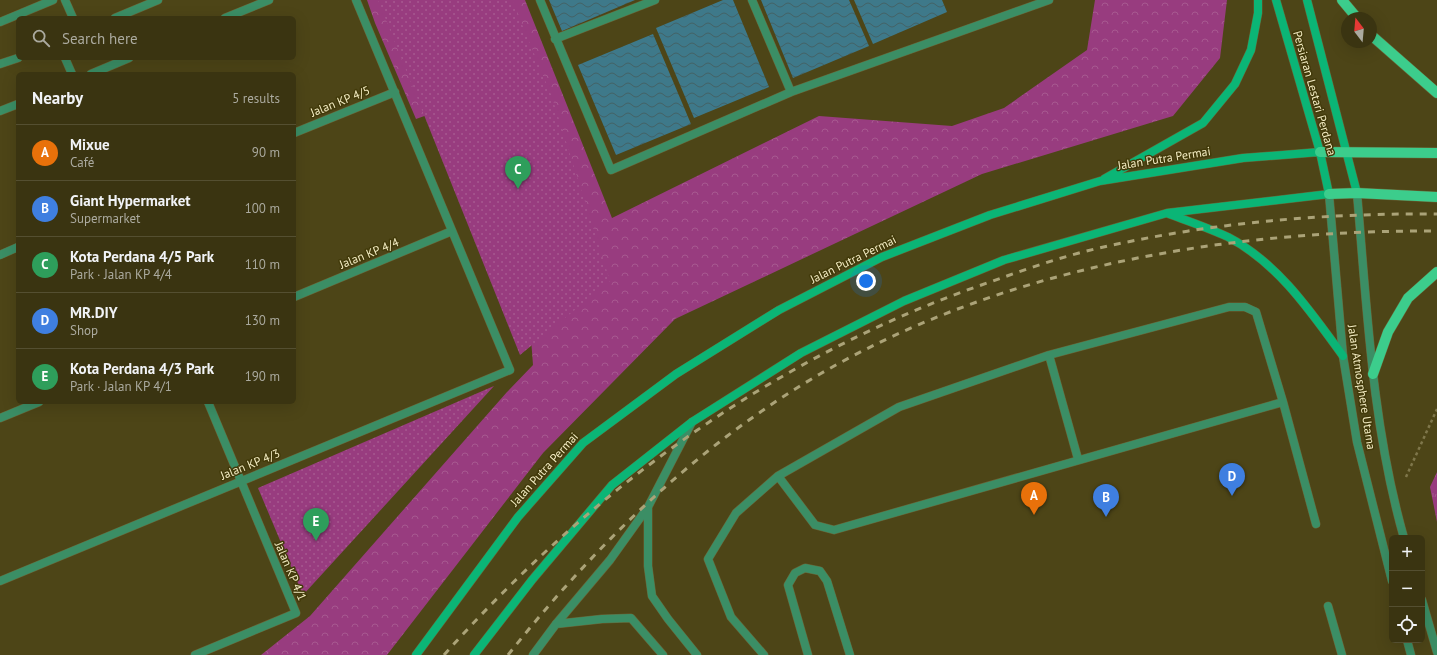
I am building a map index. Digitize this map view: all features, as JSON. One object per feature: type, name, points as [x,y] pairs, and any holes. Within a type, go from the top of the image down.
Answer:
[{"type":"main road","points":[[1100,181],[1203,123],[1235,84],[1251,50],[1258,13],[1258,0]]},
{"type":"main road","name":"Persiaran Lestari Perdana","points":[[1276,0],[1320,152],[1329,194]]},
{"type":"main road","name":"Persiaran Lestari Perdana","points":[[1307,0],[1357,193]]},
{"type":"main road","points":[[1342,0],[1352,12]]},
{"type":"main road","points":[[1377,42],[1437,93]]},
{"type":"main road","name":"Jalan Putra Permai","points":[[416,655],[518,517],[583,443],[676,374],[780,310],[882,257],[990,215],[1100,181],[1243,158],[1346,151],[1437,153]]},
{"type":"main road","points":[[474,655],[532,580],[612,485],[692,422],[801,353],[904,301],[1004,260],[1167,213],[1329,194],[1357,193],[1437,196]]},
{"type":"main road","points":[[1167,213],[1228,237],[1265,263],[1304,301],[1343,356]]},
{"type":"main road","points":[[1373,374],[1388,332],[1408,298],[1437,272]]},
{"type":"street","points":[[0,22],[53,0]]},
{"type":"street","points":[[65,0],[72,16]]},
{"type":"street","points":[[120,16],[158,0]]},
{"type":"street","points":[[231,16],[269,0]]},
{"type":"street","points":[[356,0],[452,231]]},
{"type":"street","points":[[540,0],[611,170],[791,92],[1049,0]]},
{"type":"street","points":[[555,39],[655,0]]},
{"type":"street","points":[[752,0],[791,92]]},
{"type":"street","points":[[0,64],[16,59]]},
{"type":"street","points":[[66,60],[71,72]]},
{"type":"street","points":[[96,72],[124,60]]},
{"type":"street","name":"Jalan KP 4/5","points":[[296,132],[394,92]]},
{"type":"street","points":[[0,111],[16,105]]},
{"type":"street","name":"Jalan Atmosphere Utama","points":[[1357,193],[1373,374],[1379,423],[1394,503],[1403,535]]},
{"type":"street","name":"Jalan Atmosphere Utama","points":[[1329,194],[1343,356],[1357,442],[1389,571]]},
{"type":"street","name":"Jalan KP 4/4","points":[[296,295],[452,231]]},
{"type":"street","name":"Jalan KP 4/3","points":[[0,581],[510,370],[452,231]]},
{"type":"street","points":[[0,255],[16,248]]},
{"type":"street","points":[[764,655],[731,617],[708,559],[736,514],[778,476],[899,406],[1049,355],[1229,307],[1245,308],[1256,312],[1283,402],[1316,524]]},
{"type":"street","points":[[1049,355],[1078,459]]},
{"type":"street","points":[[778,476],[786,484],[815,525],[834,530],[1078,459],[1283,402]]},
{"type":"street","points":[[0,418],[34,404]]},
{"type":"street","points":[[209,404],[241,481]]},
{"type":"street","points":[[533,655],[556,624],[610,560],[648,507],[692,422]]},
{"type":"street","name":"Jalan KP 4/1","points":[[195,655],[296,613],[241,481]]},
{"type":"street","points":[[648,507],[648,566],[652,596],[668,619],[697,655]]},
{"type":"street","points":[[808,655],[788,585],[795,573],[805,568],[820,571],[827,581],[850,655]]},
{"type":"street","points":[[1328,606],[1342,655]]},
{"type":"street","points":[[1424,607],[1437,652]]},
{"type":"street","points":[[556,624],[602,619],[631,618],[663,655]]},
{"type":"street","points":[[1408,643],[1411,655]]},
{"type":"path","points":[[1394,503],[1437,408]]},
{"type":"green space","points":[[367,0],[525,0],[612,218],[819,116],[952,126],[1004,108],[1087,50],[1095,0],[1227,0],[1220,58],[1173,116],[982,174],[675,319],[543,453],[387,655],[261,655],[310,616],[507,392],[533,365],[526,272],[447,108],[416,119],[375,23]]},
{"type":"green space","points":[[378,0],[512,0],[552,97],[610,281],[520,355]]},
{"type":"green space","points":[[494,386],[303,595],[258,488]]},
{"type":"green space","points":[[1437,472],[1437,522],[1430,487]]},
{"type":"water","points":[[549,0],[635,0],[562,31]]},
{"type":"water","points":[[723,0],[733,0],[769,87],[694,118],[656,28]]},
{"type":"water","points":[[761,0],[849,0],[869,46],[793,78]]},
{"type":"water","points":[[854,0],[942,0],[947,12],[873,44]]},
{"type":"water","points":[[653,34],[691,124],[616,155],[578,65]]},
{"type":"railway","points":[[444,655],[502,594],[563,536],[627,482],[694,432],[765,387],[838,346],[914,311],[993,281],[1082,252],[1180,232],[1265,221],[1351,215],[1437,214]]},
{"type":"railway","points":[[508,655],[541,614],[613,536],[691,465],[732,432],[775,402],[820,374],[891,337],[965,306],[1041,281],[1118,262],[1197,248],[1277,238],[1357,232],[1437,231]]},
{"type":"place","name":"Kota Perdana 4/5 Park","points":[[518,189]]},
{"type":"place","name":"MR.DIY","points":[[1232,496]]},
{"type":"place","name":"Mixue","points":[[1034,515]]},
{"type":"place","name":"Giant Hypermarket","points":[[1106,517]]},
{"type":"place","name":"Kota Perdana 4/3 Park","points":[[316,541]]}]
